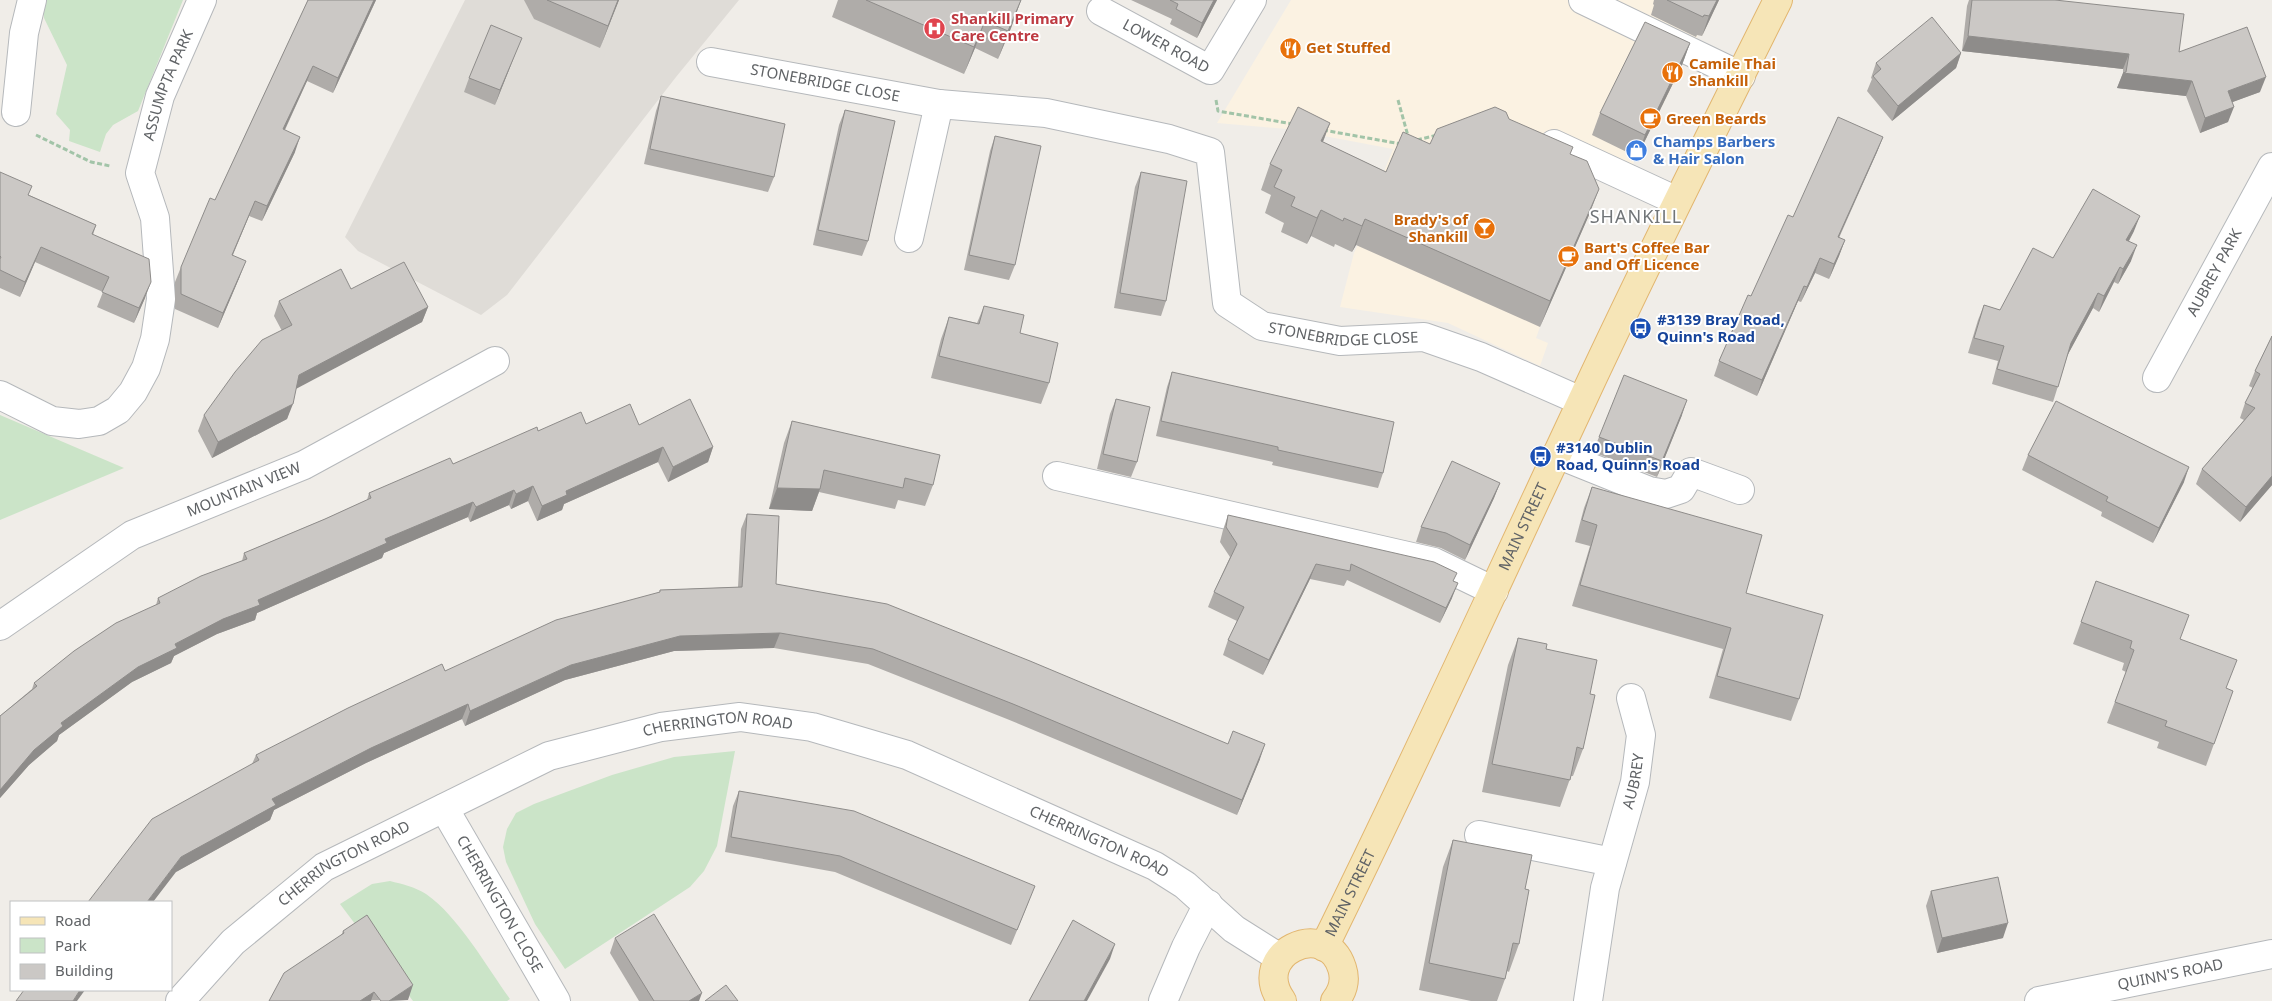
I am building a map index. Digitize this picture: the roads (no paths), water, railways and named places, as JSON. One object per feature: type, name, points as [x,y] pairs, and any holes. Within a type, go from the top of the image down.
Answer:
[{"type":"main road","name":"MAIN STREET","points":[[1324,947],[1494,590],[1581,401],[1778,0]]},
{"type":"main road","points":[[1282,1001],[1275,989],[1274,981],[1275,969],[1280,958],[1287,950],[1301,944],[1311,943],[1324,947],[1334,954],[1343,972],[1342,989],[1335,1001]]},
{"type":"street","points":[[16,112],[24,33],[32,0]]},
{"type":"street","name":"ASSUMPTA PARK","points":[[0,395],[52,421],[79,424],[99,421],[118,410],[132,392],[146,368],[155,339],[161,299],[155,218],[140,173],[160,96],[202,0]]},
{"type":"street","name":"LOWER ROAD","points":[[1101,11],[1210,70],[1252,0]]},
{"type":"street","points":[[1583,0],[1741,76]]},
{"type":"street","name":"STONEBRIDGE CLOSE","points":[[711,62],[939,104],[1046,113],[1169,139],[1210,152],[1227,302],[1262,326],[1340,341],[1424,337],[1481,357],[1581,401]]},
{"type":"street","points":[[909,238],[939,104]]},
{"type":"street","points":[[1554,144],[1678,201]]},
{"type":"street","name":"AUBREY PARK","points":[[2157,378],[2272,167]]},
{"type":"street","name":"MOUNTAIN VIEW","points":[[0,626],[132,534],[304,465],[495,361]]},
{"type":"street","points":[[1557,454],[1649,491],[1666,494],[1681,490],[1691,472],[1740,490]]},
{"type":"street","points":[[1057,476],[1434,562],[1494,590]]},
{"type":"street","name":"AUBREY","points":[[1588,1001],[1604,888],[1635,782],[1641,734],[1631,698]]},
{"type":"street","name":"CHERRINGTON ROAD","points":[[180,1001],[233,942],[324,867],[549,756],[661,727],[740,717],[812,727],[907,755],[1155,866],[1185,885],[1234,929],[1280,958]]},
{"type":"street","name":"CHERRINGTON CLOSE","points":[[444,808],[556,1001]]},
{"type":"street","points":[[1479,835],[1612,862]]},
{"type":"street","points":[[1163,1001],[1186,947],[1208,904]]},
{"type":"street","name":"QUINN'S ROAD","points":[[2040,1001],[2272,954]]},
{"type":"place","name":"Shankill Primary Care Centre","points":[[935,28]]},
{"type":"place","name":"Get Stuffed","points":[[1290,48]]},
{"type":"place","name":"Camile Thai Shankill","points":[[1673,73]]},
{"type":"place","name":"Green Beards","points":[[1650,119]]},
{"type":"place","name":"Champs Barbers & Hair Salon","points":[[1637,151]]},
{"type":"place","name":"Brady's of Shankill","points":[[1484,229]]},
{"type":"place","name":"Bart's Coffee Bar and Off Licence","points":[[1568,257]]},
{"type":"place","name":"#3139 Bray Road, Quinn's Road","points":[[1641,329]]},
{"type":"place","name":"#3140 Dublin Road, Quinn's Road","points":[[1540,457]]},
{"type":"district","name":"SHANKILL","points":[[1636,217]]}]
